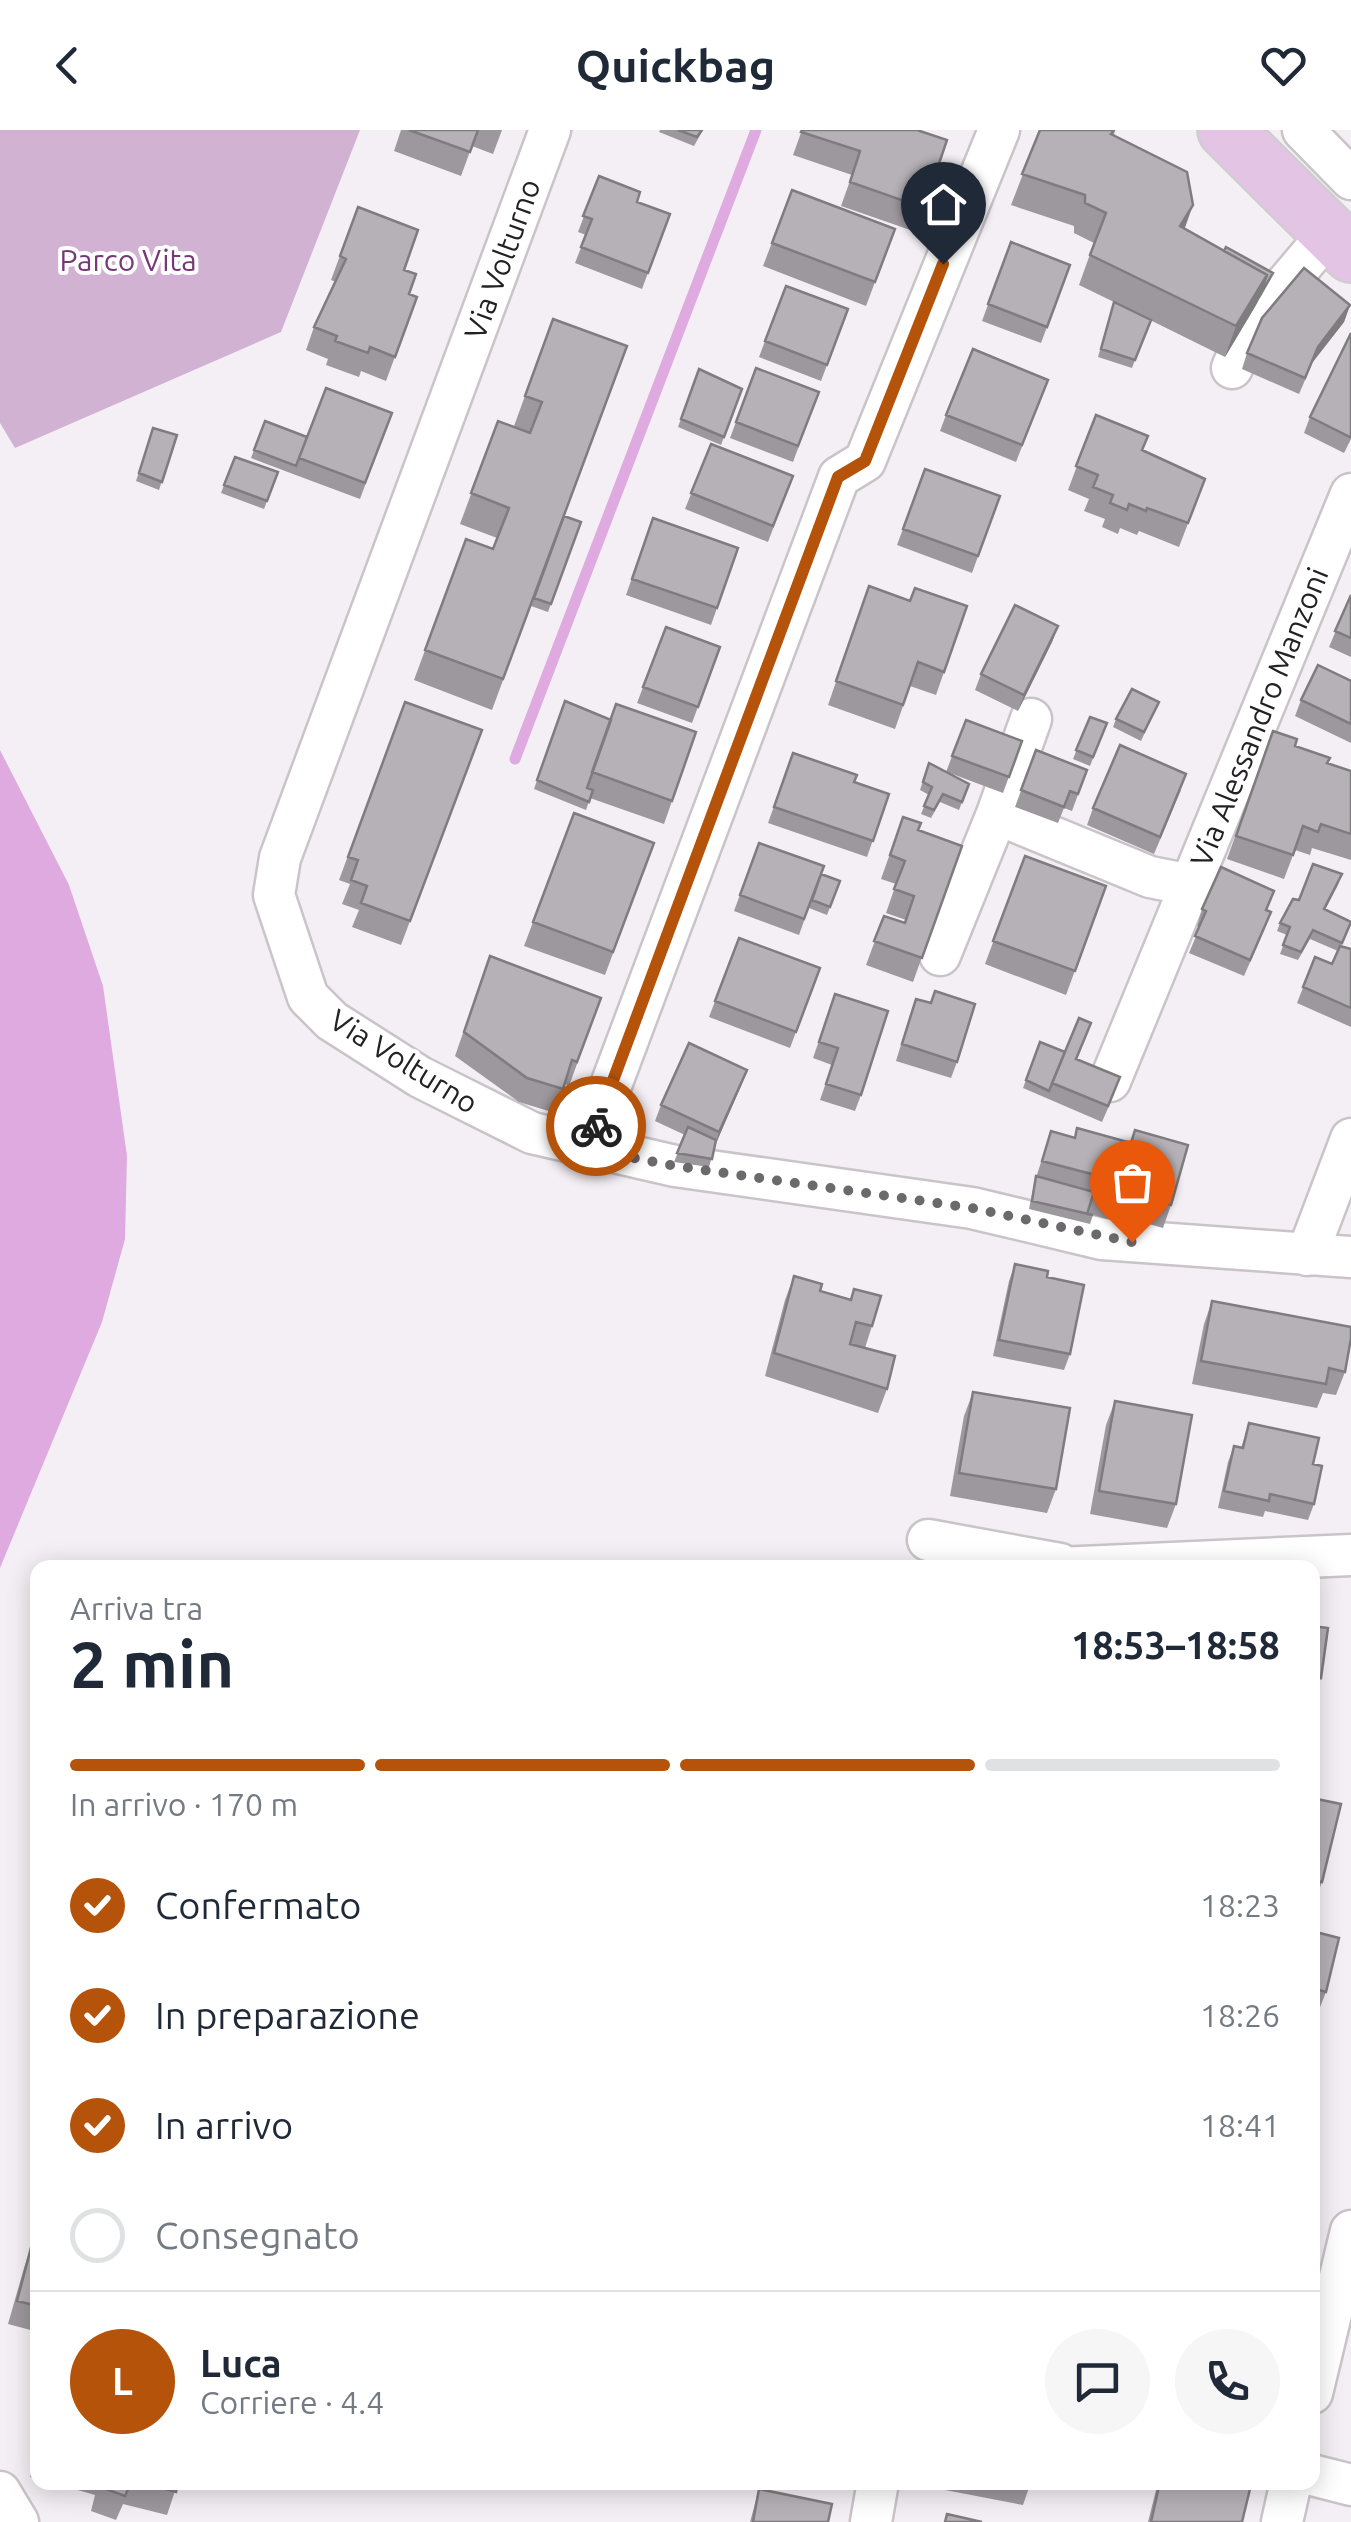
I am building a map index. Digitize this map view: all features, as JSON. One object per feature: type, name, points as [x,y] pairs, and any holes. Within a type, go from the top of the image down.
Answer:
[{"type":"main road","points":[[1226,130],[1340,243]]},
{"type":"street","name":"Via Volturno","points":[[550,130],[280,858],[274,895],[308,997],[332,1020],[481,1110],[532,1132],[588,1149],[675,1166],[972,1208],[1102,1239],[1351,1258]]},
{"type":"street","points":[[588,1149],[838,477],[865,461],[1000,130]]},
{"type":"street","points":[[1303,130],[1345,162]]},
{"type":"street","points":[[1232,368],[1251,325],[1340,243]]},
{"type":"street","name":"Via Alessandro Manzoni","points":[[1110,1081],[1351,494]]},
{"type":"street","points":[[940,955],[1032,719]]},
{"type":"street","name":"Via Alessandro Manzoni","points":[[997,814],[1150,877],[1190,885]]},
{"type":"street","points":[[1307,1255],[1351,1139]]},
{"type":"street","points":[[928,1540],[1029,1560]]},
{"type":"street","points":[[1218,1560],[1351,1555]]},
{"type":"street","points":[[1320,2360],[1351,2231]]},
{"type":"street","points":[[1320,2477],[1351,2484]]},
{"type":"street","points":[[870,2522],[876,2490]]},
{"type":"street","points":[[1282,2522],[1289,2490]]},
{"type":"street","points":[[0,2492],[18,2522]]},
{"type":"green space","name":"Parco Vita","points":[[0,130],[360,130],[281,332],[15,448],[0,423]]},
{"type":"shaded area","points":[[0,750],[69,885],[103,986],[127,1156],[125,1239],[102,1322],[0,1568]]},
{"type":"building","points":[[409,130],[478,130],[470,152]]},
{"type":"building","points":[[678,130],[702,130],[697,137]]},
{"type":"building","points":[[802,130],[917,130],[947,140],[924,208],[850,182],[860,151]]},
{"type":"building","points":[[1040,130],[1114,130],[1111,134],[1187,172],[1193,205],[1180,226],[1267,275],[1236,326],[1090,255],[1106,213],[1085,203],[1085,195],[1022,174]]},
{"type":"building","points":[[599,176],[640,192],[637,202],[670,214],[648,273],[581,247],[592,219],[583,216]]},
{"type":"building","points":[[792,190],[895,229],[875,282],[772,243]]},
{"type":"building","points":[[358,207],[418,230],[404,270],[416,274],[409,294],[417,297],[395,357],[370,347],[368,353],[335,341],[337,336],[314,327],[346,259],[340,256]]},
{"type":"building","points":[[1011,242],[1070,265],[1047,327],[988,304]]},
{"type":"building","points":[[1226,247],[1273,273],[1259,297],[1267,275],[1224,251]]},
{"type":"building","points":[[1304,268],[1350,305],[1318,347],[1305,378],[1247,353],[1262,318]]},
{"type":"building","points":[[786,286],[848,309],[827,365],[765,341]]},
{"type":"building","points":[[1114,302],[1151,320],[1135,360],[1101,349]]},
{"type":"building","points":[[553,319],[627,346],[503,679],[425,650],[466,539],[493,549],[509,508],[471,493],[498,421],[530,433],[542,402],[525,396]]},
{"type":"building","points":[[1351,333],[1351,435],[1350,437],[1310,417]]},
{"type":"building","points":[[973,349],[1048,380],[1022,445],[946,415]]},
{"type":"building","points":[[756,368],[819,392],[798,446],[736,422]]},
{"type":"building","points":[[699,369],[742,389],[724,437],[681,419]]},
{"type":"building","points":[[326,388],[392,413],[365,483],[299,458]]},
{"type":"building","points":[[1096,415],[1148,436],[1142,450],[1205,479],[1188,523],[1129,504],[1127,510],[1110,503],[1113,495],[1093,487],[1098,475],[1076,466]]},
{"type":"building","points":[[265,421],[307,437],[296,466],[254,450]]},
{"type":"building","points":[[153,428],[177,435],[162,482],[139,473]]},
{"type":"building","points":[[711,444],[793,476],[773,526],[691,493]]},
{"type":"building","points":[[235,457],[278,472],[267,501],[224,485]]},
{"type":"building","points":[[925,469],[1000,496],[978,556],[903,529]]},
{"type":"building","points":[[564,516],[581,522],[551,604],[534,598]]},
{"type":"building","points":[[653,518],[738,548],[717,608],[632,579]]},
{"type":"building","points":[[869,586],[910,601],[915,588],[967,606],[944,672],[918,662],[903,705],[836,681]]},
{"type":"building","points":[[1351,595],[1351,638],[1335,631]]},
{"type":"building","points":[[1015,605],[1058,626],[1024,695],[981,674]]},
{"type":"building","points":[[666,627],[720,647],[698,707],[643,687]]},
{"type":"building","points":[[1318,665],[1351,681],[1351,724],[1301,700]]},
{"type":"building","points":[[1132,689],[1159,702],[1144,732],[1116,719]]},
{"type":"building","points":[[565,701],[611,720],[587,788],[593,790],[589,802],[537,780]]},
{"type":"building","points":[[405,702],[482,730],[410,921],[361,903],[367,886],[351,880],[358,860],[348,857]]},
{"type":"building","points":[[616,704],[696,732],[672,801],[592,772]]},
{"type":"building","points":[[1090,717],[1107,723],[1093,757],[1076,750]]},
{"type":"building","points":[[966,720],[1022,741],[1009,777],[952,756]]},
{"type":"building","points":[[1273,731],[1297,739],[1295,746],[1330,758],[1327,763],[1351,771],[1351,834],[1321,824],[1318,832],[1303,826],[1293,855],[1236,836]]},
{"type":"building","points":[[1120,745],[1186,774],[1160,837],[1093,808]]},
{"type":"building","points":[[1036,750],[1087,770],[1078,794],[1070,791],[1064,807],[1021,790]]},
{"type":"building","points":[[793,753],[857,775],[854,782],[889,794],[873,841],[774,807]]},
{"type":"building","points":[[929,763],[969,784],[962,802],[943,794],[934,810],[924,806],[932,787],[923,782]]},
{"type":"building","points":[[574,813],[654,843],[613,952],[533,922]]},
{"type":"building","points":[[903,817],[921,823],[918,830],[962,846],[922,958],[874,941],[884,916],[905,923],[914,896],[894,889],[905,861],[890,855]]},
{"type":"building","points":[[759,843],[824,866],[804,919],[740,895]]},
{"type":"building","points":[[1025,856],[1106,886],[1075,971],[993,941]]},
{"type":"building","points":[[1313,864],[1342,874],[1324,909],[1351,922],[1342,943],[1313,930],[1301,952],[1283,945],[1290,927],[1280,923],[1293,899],[1299,900]]},
{"type":"building","points":[[1221,867],[1274,891],[1266,910],[1271,912],[1250,960],[1195,936]]},
{"type":"building","points":[[821,874],[840,881],[830,907],[812,900]]},
{"type":"building","points":[[739,938],[820,968],[796,1032],[715,1001]]},
{"type":"building","points":[[1340,946],[1351,949],[1351,1008],[1303,987],[1315,957],[1332,964]]},
{"type":"building","points":[[490,956],[601,998],[563,1089],[527,1078],[464,1032]]},
{"type":"building","points":[[935,991],[975,1004],[957,1062],[902,1044],[916,999],[931,1003]]},
{"type":"building","points":[[835,994],[888,1011],[861,1095],[826,1084],[838,1048],[819,1042]]},
{"type":"building","points":[[1079,1018],[1091,1023],[1076,1059],[1120,1077],[1108,1106],[1052,1083]]},
{"type":"building","points":[[1040,1042],[1065,1052],[1049,1091],[1026,1080]]},
{"type":"building","points":[[689,1043],[747,1070],[719,1132],[661,1105]]},
{"type":"building","points":[[688,1127],[716,1140],[712,1159],[677,1153]]},
{"type":"building","points":[[1077,1128],[1131,1143],[1135,1130],[1188,1145],[1171,1205],[1121,1190],[1120,1197],[1096,1190],[1099,1176],[1042,1161],[1051,1131],[1075,1138]]},
{"type":"building","points":[[1036,1176],[1094,1192],[1087,1214],[1032,1201]]},
{"type":"building","points":[[1015,1264],[1048,1271],[1047,1277],[1084,1285],[1070,1354],[999,1340]]},
{"type":"building","points":[[794,1276],[822,1284],[820,1291],[851,1300],[854,1289],[881,1296],[872,1326],[856,1322],[850,1344],[895,1356],[887,1389],[774,1353]]},
{"type":"building","points":[[1212,1301],[1351,1327],[1345,1372],[1329,1368],[1326,1384],[1201,1361]]},
{"type":"building","points":[[973,1392],[1070,1408],[1056,1489],[959,1473]]},
{"type":"building","points":[[1115,1401],[1192,1415],[1176,1504],[1099,1491]]},
{"type":"building","points":[[1249,1423],[1319,1438],[1313,1464],[1322,1466],[1314,1504],[1270,1494],[1269,1501],[1224,1491],[1234,1446],[1243,1448]]},
{"type":"building","points":[[1320,1627],[1328,1628],[1320,1678]]},
{"type":"building","points":[[1320,1800],[1341,1804],[1320,1882]]},
{"type":"building","points":[[1320,1933],[1339,1938],[1326,1992],[1320,1990]]},
{"type":"building","points":[[30,2252],[30,2304],[17,2301]]},
{"type":"building","points":[[759,2490],[832,2504],[828,2522],[753,2522]]},
{"type":"building","points":[[1158,2490],[1250,2490],[1242,2522],[1151,2522]]},
{"type":"building","points":[[947,2514],[982,2522],[945,2522]]},
{"type":"waterway","points":[[515,759],[756,130]]},
{"type":"way so far","points":[[596,1126],[588,1149],[675,1166],[972,1208],[1102,1239],[1132,1242]]},
{"type":"route","points":[[596,1126],[838,477],[865,461],[943,264]]}]
